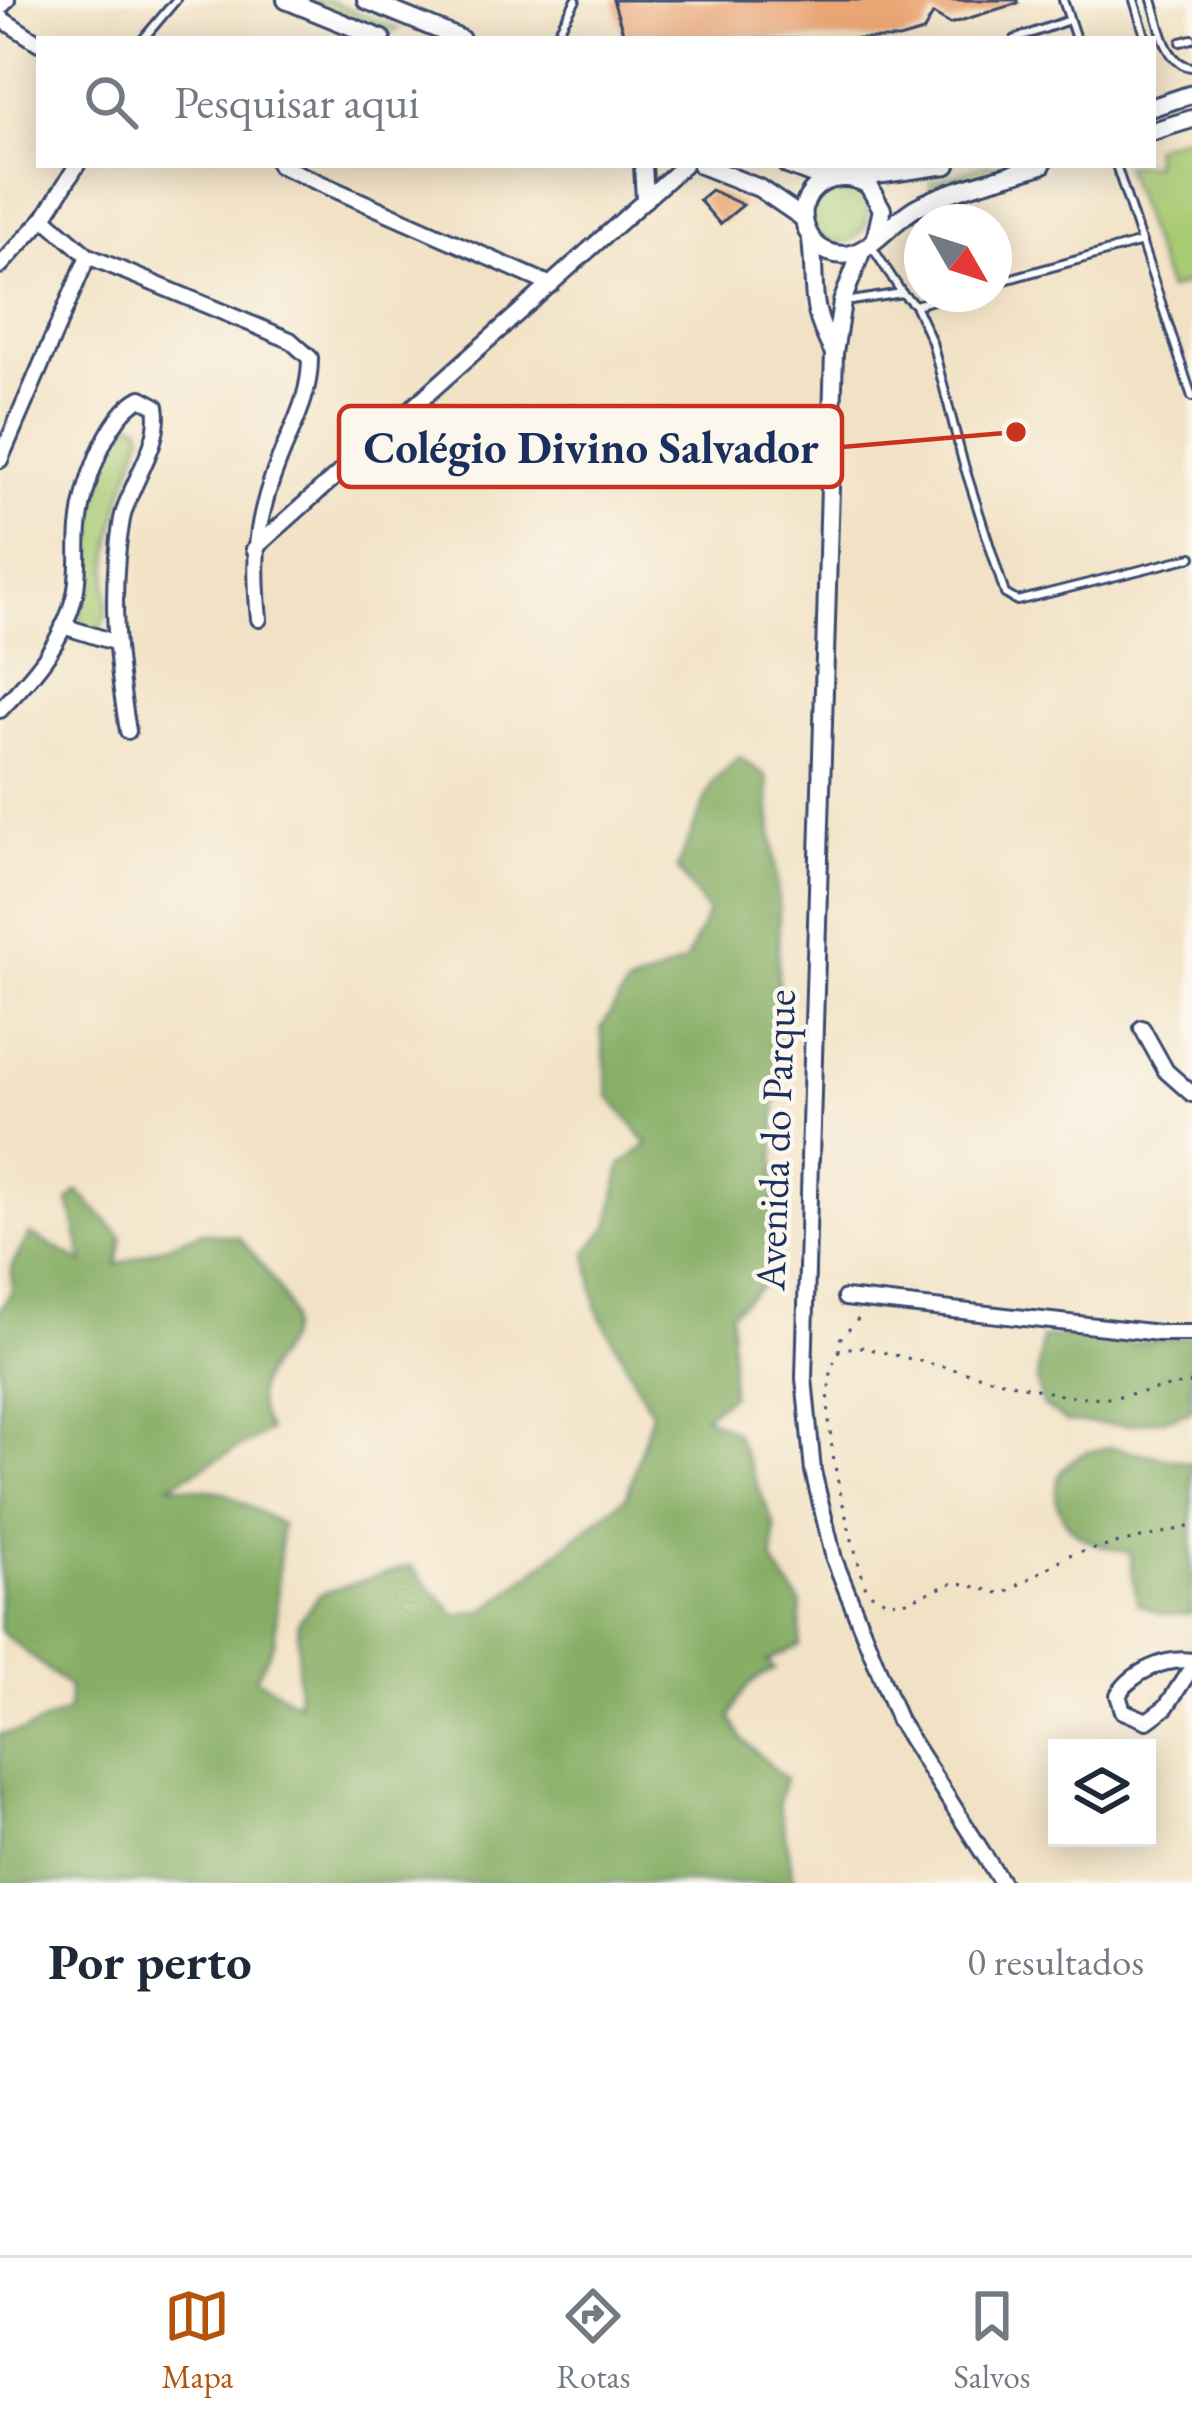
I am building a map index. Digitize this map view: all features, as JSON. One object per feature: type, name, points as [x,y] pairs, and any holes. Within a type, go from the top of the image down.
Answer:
[{"type":"street","points":[[0,8],[7,0]]},
{"type":"street","points":[[286,0],[374,36]]},
{"type":"street","points":[[366,0],[453,36]]},
{"type":"street","points":[[0,18],[36,42]]},
{"type":"street","points":[[394,36],[403,34],[415,20]]},
{"type":"street","points":[[1156,106],[1192,94]]},
{"type":"street","points":[[1156,130],[1192,118]]},
{"type":"street","points":[[0,266],[44,218],[75,168]]},
{"type":"street","points":[[285,168],[551,285]]},
{"type":"street","points":[[643,168],[645,199]]},
{"type":"street","points":[[254,550],[681,168]]},
{"type":"street","points":[[708,168],[790,206],[803,218],[811,239],[834,254],[869,243],[894,220],[938,197],[1032,168]]},
{"type":"street","points":[[795,168],[826,180],[926,168]]},
{"type":"street","points":[[855,178],[877,195],[882,223],[869,243]]},
{"type":"street","points":[[803,218],[806,202],[826,180]]},
{"type":"street","points":[[44,218],[88,256],[290,340],[310,358],[310,386],[275,468],[254,550],[260,619]]},
{"type":"street","name":"Avenida do Parque","points":[[811,239],[818,322],[834,353]]},
{"type":"street","name":"Avenida do Parque","points":[[869,243],[842,302],[834,353],[804,1378],[813,1471],[835,1559],[899,1721],[1002,1883]]},
{"type":"street","points":[[0,460],[88,256]]},
{"type":"street","points":[[0,710],[41,668],[63,626],[76,590],[79,521],[105,435],[126,406],[141,398],[156,406],[159,422],[123,514],[113,585],[114,642],[128,731]]},
{"type":"street","points":[[63,626],[114,642]]},
{"type":"street","points":[[1142,1028],[1166,1072],[1192,1094]]},
{"type":"street","points":[[845,1298],[1192,1333]]},
{"type":"street","points":[[1176,1659],[1192,1664],[1166,1707],[1148,1721],[1123,1712],[1118,1695],[1128,1678],[1176,1659]]},
{"type":"lane","points":[[146,36],[176,0]]},
{"type":"lane","points":[[556,36],[576,0]]},
{"type":"lane","points":[[1063,0],[1075,36]]},
{"type":"lane","points":[[1135,0],[1145,36]]},
{"type":"lane","points":[[1152,0],[1172,59],[1192,68]]},
{"type":"lane","points":[[1024,36],[1070,20]]},
{"type":"lane","points":[[1181,42],[1192,39]]},
{"type":"lane","points":[[1117,168],[1192,397]]},
{"type":"lane","points":[[1012,278],[1142,242]]},
{"type":"lane","points":[[842,302],[902,293],[869,243]]},
{"type":"lane","points":[[918,312],[932,342],[1005,594],[1017,601],[1192,557]]},
{"type":"path","points":[[875,1301],[840,1339],[831,1364],[828,1406],[838,1485],[867,1592],[886,1601],[904,1602],[956,1582],[1003,1594],[1070,1555],[1192,1526]]},
{"type":"path","points":[[839,1351],[856,1346],[1065,1396],[1108,1399],[1192,1383]]},
{"type":"green space","points":[[302,0],[328,0],[399,29],[390,33]]},
{"type":"green space","points":[[1192,134],[1192,282],[1168,290],[1125,168],[1156,168],[1156,145]]},
{"type":"green space","points":[[976,168],[1008,168],[930,190],[931,182]]},
{"type":"green space","points":[[839,184],[860,192],[868,213],[860,234],[839,242],[818,234],[810,213],[818,192]]},
{"type":"green space","points":[[132,421],[143,433],[115,525],[106,612],[99,628],[89,629],[80,622],[95,515],[110,457]]},
{"type":"green space","points":[[739,757],[767,777],[779,908],[773,1246],[763,1285],[731,1312],[731,1395],[704,1416],[735,1432],[775,1527],[773,1562],[801,1604],[800,1645],[767,1662],[775,1669],[747,1688],[731,1718],[742,1739],[785,1779],[778,1802],[795,1883],[0,1883],[0,1734],[22,1732],[68,1711],[69,1687],[0,1631],[0,1310],[12,1291],[12,1266],[30,1234],[84,1263],[69,1201],[78,1191],[122,1237],[117,1265],[201,1232],[238,1237],[284,1300],[290,1325],[258,1392],[269,1431],[170,1485],[223,1492],[281,1524],[275,1640],[256,1678],[298,1704],[298,1622],[320,1594],[410,1566],[456,1615],[485,1611],[627,1496],[652,1413],[597,1309],[587,1253],[610,1224],[621,1165],[648,1144],[609,1096],[601,1028],[627,987],[685,962],[708,913],[677,868],[713,782]]},
{"type":"green space","points":[[1076,1335],[1133,1344],[1192,1336],[1192,1410],[1124,1425],[1067,1422],[1042,1405],[1037,1381],[1042,1338]]},
{"type":"green space","points":[[1110,1447],[1192,1463],[1192,1614],[1162,1614],[1137,1603],[1130,1553],[1084,1538],[1062,1515],[1056,1495],[1066,1466]]},
{"type":"building","points":[[613,0],[1018,0],[950,24],[933,14],[923,32],[909,36],[624,36]]},
{"type":"building","points":[[711,190],[743,205],[720,224],[699,200]]},
{"type":"place","name":"Colégio Divino Salvador","points":[[1016,432]]}]
